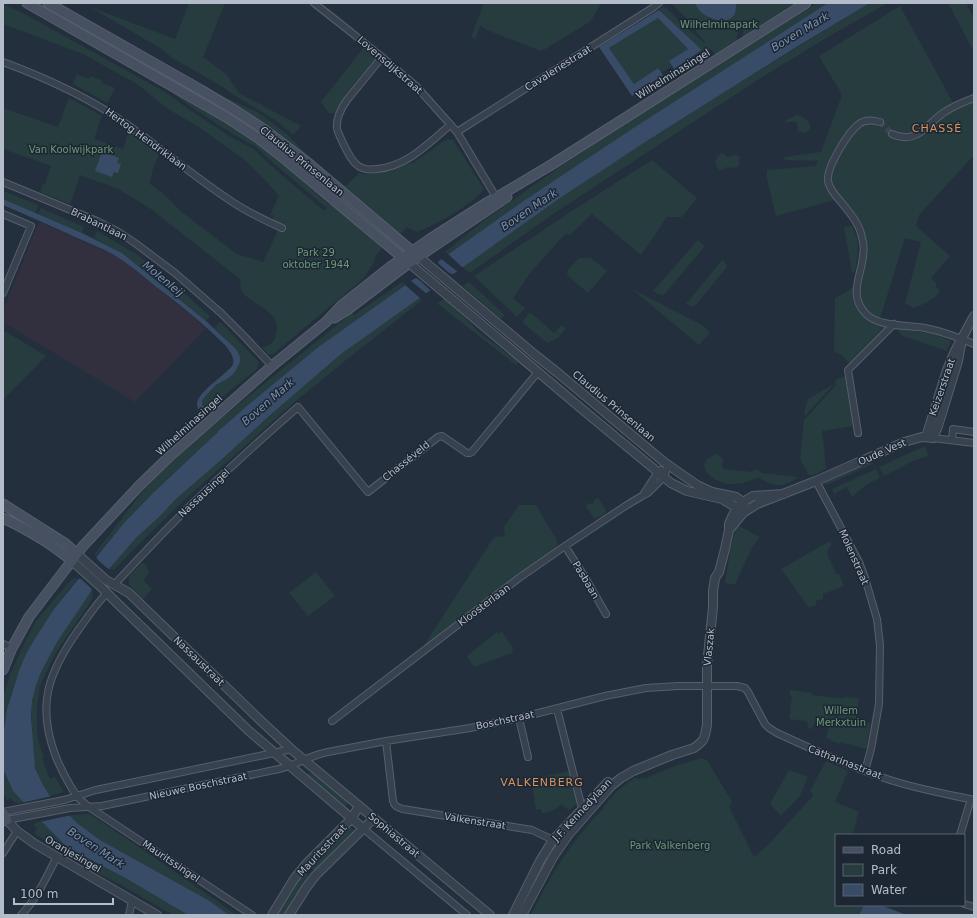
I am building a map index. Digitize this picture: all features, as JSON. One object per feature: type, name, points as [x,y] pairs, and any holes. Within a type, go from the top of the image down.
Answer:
[{"type":"main road","name":"Claudius Prinsenlaan","points":[[27,3],[226,117],[286,160],[406,261]]},
{"type":"main road","name":"Claudius Prinsenlaan","points":[[48,3],[236,110],[266,130],[307,162],[416,254]]},
{"type":"main road","name":"Wilhelminasingel","points":[[3,670],[12,648],[29,617],[83,546],[134,491],[169,457],[272,366],[326,322],[347,310],[406,261],[481,206],[551,165],[806,3]]},
{"type":"main road","name":"Wilhelminasingel","points":[[416,254],[535,179],[551,165]]},
{"type":"main road","points":[[3,504],[66,544],[74,558]]},
{"type":"main road","points":[[3,518],[74,558]]},
{"type":"street","name":"Lovensdijkstraat","points":[[314,3],[337,20],[416,86],[457,132],[496,197]]},
{"type":"street","name":"Cavaleriestraat","points":[[457,132],[659,3]]},
{"type":"street","points":[[382,57],[347,100],[337,123],[336,128],[356,165],[373,170],[386,168],[398,163],[419,152],[450,125]]},
{"type":"street","name":"Hertog Hendriklaan","points":[[3,62],[66,88],[125,122],[230,201],[254,215],[282,228]]},
{"type":"street","points":[[892,134],[903,137],[916,135],[922,132],[945,112],[974,98]]},
{"type":"street","points":[[880,122],[869,120],[858,125],[838,151],[828,180],[832,192],[855,220],[862,236],[864,255],[857,284],[859,302],[862,308],[871,317],[894,324],[926,328],[974,344]]},
{"type":"street","name":"Brabantlaan","points":[[3,182],[97,221],[117,231],[135,243],[175,273],[221,312],[272,366]]},
{"type":"street","points":[[3,214],[31,226],[5,280],[3,293]]},
{"type":"street","name":"Claudius Prinsenlaan","points":[[416,254],[668,465],[687,479],[712,492],[736,497],[744,502]]},
{"type":"street","name":"Claudius Prinsenlaan","points":[[406,261],[671,483],[681,489],[722,499],[737,508],[747,510]]},
{"type":"street","name":"Keizerstraat","points":[[930,437],[947,370],[955,351],[974,316]]},
{"type":"street","points":[[858,433],[848,370],[894,324]]},
{"type":"street","points":[[538,372],[546,363]]},
{"type":"street","name":"Chasséveld","points":[[298,407],[368,492],[438,436],[442,436],[467,453],[472,452],[538,372]]},
{"type":"street","name":"Nassausingel","points":[[114,585],[153,542],[190,505],[298,407]]},
{"type":"street","points":[[952,440],[953,429],[974,432]]},
{"type":"street","name":"Oude Vest","points":[[747,510],[757,504],[773,499],[904,442],[917,438],[930,437],[974,443]]},
{"type":"street","name":"Kloosterlaan","points":[[332,721],[519,578],[642,496],[668,465]]},
{"type":"street","name":"Molenstraat","points":[[816,481],[861,567],[878,619],[880,645],[879,704],[871,749],[865,771]]},
{"type":"street","points":[[747,510],[744,502],[753,496],[784,494]]},
{"type":"street","name":"Vlaszak","points":[[706,686],[706,665],[713,607],[720,579],[719,572],[729,530],[729,524],[737,508],[744,502]]},
{"type":"street","name":"Vlaszak","points":[[729,530],[747,510]]},
{"type":"street","name":"Pasbaan","points":[[565,546],[606,614]]},
{"type":"street","name":"Nassaustraat","points":[[74,558],[103,583],[107,592],[135,621],[249,731],[282,759]]},
{"type":"street","name":"Nassaustraat","points":[[103,583],[114,585],[128,593],[260,720],[298,754]]},
{"type":"street","points":[[89,807],[77,796],[60,767],[51,742],[46,706],[47,694],[51,679],[66,649],[107,592]]},
{"type":"street","points":[[3,644],[12,648]]},
{"type":"street","name":"Boschstraat","points":[[305,760],[321,753],[519,718],[605,696],[646,688],[678,686],[737,686],[745,688]]},
{"type":"street","name":"J.F. Kennedylaan","points":[[522,915],[547,866],[560,846],[614,783],[640,767],[694,748],[703,740],[706,735],[706,686]]},
{"type":"street","name":"Catharinastraat","points":[[745,688],[763,722],[772,730],[806,747],[865,771],[892,780],[972,800]]},
{"type":"street","points":[[558,709],[582,808]]},
{"type":"street","points":[[519,718],[528,758]]},
{"type":"street","name":"J.F. Kennedylaan","points":[[513,915],[540,861],[553,840],[608,781],[623,770],[635,764],[658,754],[694,742],[706,729]]},
{"type":"street","name":"Valkenstraat","points":[[386,741],[393,799],[396,806],[403,809],[532,830],[553,840]]},
{"type":"street","name":"Nieuwe Boschstraat","points":[[4,816],[24,808],[64,800],[96,790],[274,753],[291,748]]},
{"type":"street","name":"Sophiastraat","points":[[298,754],[490,915]]},
{"type":"street","name":"Sophiastraat","points":[[282,759],[467,915]]},
{"type":"street","name":"Nieuwe Boschstraat","points":[[4,816],[31,816],[70,808],[102,806],[279,769],[305,760]]},
{"type":"street","points":[[960,834],[972,800]]},
{"type":"street","name":"Mauritsstraat","points":[[272,915],[294,879],[311,859],[352,818],[360,806]]},
{"type":"street","name":"Mauritssingel","points":[[89,807],[252,915]]},
{"type":"street","name":"Oranjesingel","points":[[4,816],[17,831],[35,844],[157,915]]},
{"type":"street","name":"Mauritsstraat","points":[[289,915],[315,876],[374,818]]},
{"type":"street","points":[[3,853],[17,831]]},
{"type":"street","points":[[553,840],[560,846]]},
{"type":"street","points":[[21,915],[29,907],[56,857]]},
{"type":"street","points":[[304,867],[315,876]]},
{"type":"street","points":[[128,915],[132,901]]},
{"type":"shaded area","points":[[39,222],[114,255],[129,265],[206,328],[135,402],[3,322],[3,311]]},
{"type":"green space","points":[[189,3],[225,3],[203,57],[226,74],[239,93],[301,126],[293,135],[268,115],[174,59],[160,48],[90,7],[175,39]]},
{"type":"green space","points":[[484,3],[601,3],[591,21],[541,51],[487,30],[481,25],[475,39],[471,37]]},
{"type":"green space","name":"Wilhelminapark","points":[[671,3],[797,3],[743,37],[744,19],[737,34],[737,41],[732,44],[729,51],[718,58],[711,49],[708,51],[702,50],[659,10],[664,6],[684,26],[707,45],[687,19]]},
{"type":"green space","points":[[817,3],[829,3],[522,202],[449,255],[445,252],[482,222],[561,166],[632,119]]},
{"type":"green space","points":[[870,3],[888,3],[831,35],[756,81],[550,216],[470,273],[462,267],[605,168],[747,78]]},
{"type":"green space","points":[[948,3],[966,3],[974,18],[974,52]]},
{"type":"green space","name":"Park 29 oktober 1944","points":[[3,4],[25,14],[165,92],[229,136],[254,149],[269,164],[324,211],[327,208],[256,147],[191,107],[164,86],[239,129],[281,159],[302,181],[330,205],[344,188],[323,170],[346,186],[359,173],[374,174],[393,170],[413,163],[447,139],[453,140],[484,189],[472,201],[454,214],[434,224],[417,232],[406,227],[404,231],[381,249],[364,278],[272,355],[267,354],[262,347],[267,347],[266,346],[274,341],[277,325],[273,317],[267,311],[244,294],[241,288],[241,280],[151,209],[118,189],[80,175],[70,204],[40,192],[43,184],[45,184],[51,166],[3,149],[3,108],[58,127],[69,98],[102,116],[94,139],[123,149],[129,131],[160,154],[154,165],[150,184],[169,199],[179,210],[237,254],[263,262],[280,226],[272,222],[274,216],[270,215],[279,196],[245,160],[199,127],[168,109],[137,84],[83,54],[3,24]]},
{"type":"green space","points":[[900,6],[956,108],[974,101],[974,155],[919,215],[916,226],[950,256],[931,278],[937,284],[935,286],[940,291],[932,299],[914,308],[905,303],[921,242],[905,238],[878,325],[887,327],[849,363],[842,355],[834,351],[835,298],[854,287],[860,264],[862,244],[853,219],[838,199],[776,216],[767,179],[767,170],[816,166],[818,161],[785,160],[784,157],[821,152],[842,95],[819,56]]},
{"type":"green space","points":[[658,18],[688,49],[669,61],[672,66],[661,73],[658,68],[634,84],[609,48]]},
{"type":"green space","points":[[364,47],[377,57],[344,98],[336,113],[329,113],[321,102]]},
{"type":"green space","points":[[77,74],[89,79],[90,76],[115,88],[107,103],[73,84]]},
{"type":"green space","points":[[201,86],[257,112],[288,135],[317,165],[248,113]]},
{"type":"green space","points":[[796,115],[807,120],[810,126],[809,131],[805,133],[798,131],[796,122],[785,123],[786,120]]},
{"type":"green space","points":[[721,153],[727,157],[734,155],[738,156],[740,158],[738,166],[734,168],[727,167],[720,170],[715,164],[716,159]]},
{"type":"green space","points":[[652,160],[697,198],[682,217],[667,217],[641,255],[592,214],[570,235],[566,233],[530,273],[513,298],[525,308],[517,317],[474,276],[581,205]]},
{"type":"green space","points":[[3,191],[39,205],[35,213],[3,199]]},
{"type":"green space","points":[[41,208],[84,227],[82,233],[38,214]]},
{"type":"green space","points":[[852,226],[857,238],[858,252],[855,271],[852,273],[844,227]]},
{"type":"green space","points":[[97,231],[136,254],[164,275],[210,316],[206,321],[122,253],[94,238]]},
{"type":"green space","points":[[698,240],[705,246],[663,296],[653,291]]},
{"type":"green space","points":[[579,258],[591,258],[607,271],[588,293],[567,275],[568,270]]},
{"type":"green space","points":[[722,260],[728,266],[694,307],[686,304]]},
{"type":"green space","points":[[402,282],[405,285],[317,348],[218,430],[218,432],[210,440],[145,501],[95,557],[96,552],[146,487],[197,438],[352,313],[354,315]]},
{"type":"green space","points":[[469,282],[505,315],[501,319],[463,286]]},
{"type":"green space","points":[[632,289],[702,325],[710,333],[699,345]]},
{"type":"green space","points":[[419,297],[422,300],[291,405],[181,503],[115,569],[109,569],[136,538],[177,498],[268,417],[341,354]]},
{"type":"green space","points":[[445,298],[479,332],[518,362],[516,365],[438,304]]},
{"type":"green space","points":[[530,312],[554,333],[561,325],[566,328],[558,338],[547,343],[522,322]]},
{"type":"green space","points":[[220,322],[259,362],[257,369],[206,410],[202,405],[202,400],[216,385],[229,378],[235,372],[236,349],[214,328]]},
{"type":"green space","points":[[900,329],[932,334],[951,341],[947,351],[903,336],[898,331]]},
{"type":"green space","points":[[3,330],[46,356],[3,400]]},
{"type":"green space","points":[[845,376],[853,426],[822,431],[826,469],[817,474],[810,475],[800,459],[804,420],[836,385],[835,380]]},
{"type":"green space","points":[[834,384],[804,417],[808,399]]},
{"type":"green space","points":[[925,446],[928,456],[913,461],[884,476],[879,467]]},
{"type":"green space","points":[[717,454],[723,459],[722,466],[724,469],[752,472],[757,469],[761,473],[798,477],[791,482],[781,485],[773,484],[758,478],[740,484],[728,484],[710,476],[704,467],[705,462],[709,458]]},
{"type":"green space","points":[[871,460],[873,464],[826,485],[823,484],[828,480]]},
{"type":"green space","points":[[876,469],[880,478],[867,484],[852,497],[847,487],[834,494],[832,489]]},
{"type":"green space","points":[[597,498],[606,510],[605,514],[595,519],[586,505],[589,503],[593,504],[594,500]]},
{"type":"green space","points":[[519,505],[536,505],[557,540],[557,548],[423,647],[494,537],[505,536],[504,527]]},
{"type":"green space","points":[[737,525],[760,537],[753,546],[735,584],[729,584],[725,583],[725,581],[732,542]]},
{"type":"green space","points":[[830,541],[832,544],[827,553],[836,574],[839,574],[844,586],[823,594],[823,599],[816,601],[816,605],[809,608],[781,569]]},
{"type":"green space","points":[[142,563],[146,565],[149,573],[144,580],[152,589],[143,599],[129,585],[130,575]]},
{"type":"green space","points":[[316,572],[335,596],[308,616],[289,593]]},
{"type":"green space","points":[[74,578],[78,578],[54,609],[25,656],[7,709],[3,737],[3,697],[10,675],[21,650],[36,621]]},
{"type":"green space","points":[[92,590],[93,598],[55,654],[40,686],[37,707],[37,722],[38,740],[44,757],[42,758],[50,779],[55,777],[64,792],[50,796],[42,783],[34,763],[32,702],[35,687],[47,658]]},
{"type":"green space","points":[[497,632],[499,634],[502,632],[513,648],[512,653],[474,667],[467,656]]},
{"type":"green space","name":"Willem Merkxtuin","points":[[790,690],[836,698],[859,698],[856,721],[870,723],[867,749],[840,742],[840,744],[826,738],[829,726],[814,723],[812,729],[808,728],[806,721],[789,719],[791,709],[790,704],[792,701]]},
{"type":"green space","name":"Park Valkenberg","points":[[701,758],[707,760],[732,802],[729,807],[754,857],[768,845],[812,797],[813,794],[810,791],[826,761],[848,771],[835,802],[859,812],[852,834],[835,834],[835,906],[864,906],[859,915],[531,915],[554,872],[572,845],[617,791],[634,778],[644,779],[669,768]]},
{"type":"green space","points":[[3,767],[13,791],[24,802],[16,803],[10,798],[7,800],[3,792]]},
{"type":"green space","points":[[789,770],[808,777],[800,796],[781,816],[770,804]]},
{"type":"green space","points":[[570,771],[579,801],[569,811],[562,804],[548,812],[542,813],[541,809],[536,810],[531,779]]},
{"type":"green space","points":[[315,772],[350,800],[343,809],[303,775]]},
{"type":"green space","points":[[90,814],[236,915],[229,915],[208,900],[100,840],[69,816]]},
{"type":"green space","points":[[41,821],[66,845],[188,915],[173,915],[123,886],[77,862],[34,833],[37,829],[33,824]]},
{"type":"green space","points":[[349,826],[356,832],[316,870],[311,868],[311,864]]},
{"type":"green space","points":[[304,872],[309,878],[285,915],[276,915],[301,875]]},
{"type":"water","points":[[695,3],[736,3],[736,11],[731,18],[727,20],[718,20],[702,13]]},
{"type":"water","name":"Boven Mark","points":[[828,3],[870,3],[798,46],[650,139],[560,198],[341,354],[177,498],[136,538],[92,590],[57,642],[41,672],[32,701],[31,716],[35,768],[43,785],[50,796],[77,823],[100,840],[208,900],[229,915],[188,915],[65,845],[13,791],[4,771],[3,737],[7,709],[19,671],[34,640],[54,609],[124,523],[221,428],[317,348],[522,202],[632,129]]},
{"type":"water","points":[[659,10],[702,50],[674,69],[669,61],[688,49],[658,18],[609,48],[634,84],[658,68],[663,75],[632,96],[599,47]]},
{"type":"water","points":[[102,152],[119,158],[117,163],[121,164],[118,173],[114,172],[112,177],[95,171]]},
{"type":"water","points":[[3,199],[82,233],[122,253],[206,321],[236,349],[240,357],[240,362],[235,372],[229,378],[216,385],[202,400],[202,405],[206,410],[203,413],[198,408],[198,401],[202,394],[233,364],[230,351],[225,345],[191,314],[120,258],[3,205]]},
{"type":"water","points":[[864,906],[883,906],[907,915],[859,915]]},
{"type":"pier","points":[[447,253],[464,268],[458,272],[440,258]]},
{"type":"pier","points":[[437,260],[439,264],[448,272],[456,274],[430,293],[430,290],[418,279],[413,278]]},
{"type":"pier","points":[[410,280],[427,294],[421,299],[404,284]]},
{"type":"pier","points":[[95,555],[98,560],[111,570],[93,593],[91,588],[81,579],[76,578]]},
{"type":"pier","points":[[52,796],[72,815],[39,822],[21,803]]},
{"type":"tunnel","points":[[880,122],[892,134]]},
{"type":"district","name":"CHASSÉ","points":[[937,128]]},
{"type":"district","name":"VALKENBERG","points":[[542,782]]},
{"type":"park label","name":"Van Koolwijkpark","points":[[71,149]]},
{"type":"water label","name":"Molenleij","points":[[163,279]]}]
